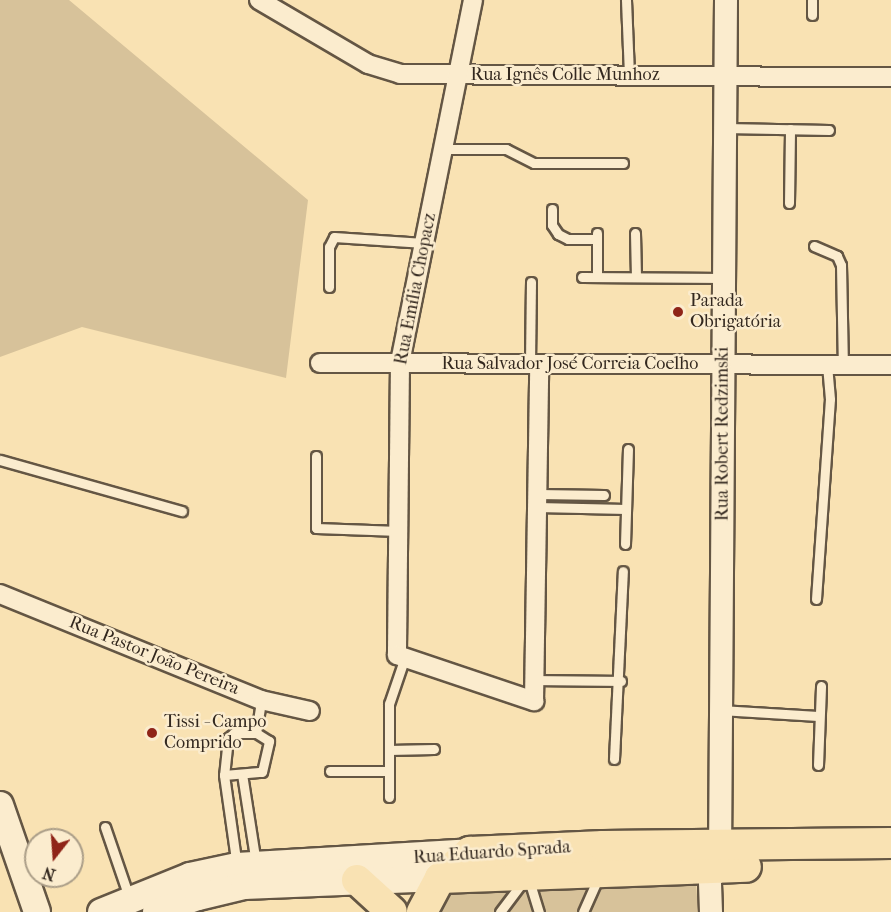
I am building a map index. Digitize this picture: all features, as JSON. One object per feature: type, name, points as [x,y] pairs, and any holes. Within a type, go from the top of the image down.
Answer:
[{"type":"main road","points":[[0,805],[37,912]]},
{"type":"main road","name":"Rua Eduardo Sprada","points":[[720,857],[891,843]]},
{"type":"main road","name":"Rua Eduardo Sprada","points":[[101,912],[190,876],[246,864],[374,860],[470,852],[602,859],[720,857],[891,862]]},
{"type":"main road","points":[[422,912],[440,878],[470,852]]},
{"type":"main road","name":"Rua Eduardo Sprada","points":[[156,912],[244,886],[528,874],[602,859]]},
{"type":"main road","points":[[357,880],[392,912]]},
{"type":"street","name":"Rua Ignês Colle Munhoz","points":[[259,0],[379,70],[400,74],[891,77]]},
{"type":"street","name":"Rua Emília Chopacz","points":[[401,656],[400,363],[473,0]]},
{"type":"street","name":"Rua Robert Redzimski","points":[[720,857],[726,0]]},
{"type":"street","name":"Rua Salvador José Correia Coelho","points":[[320,363],[891,365]]},
{"type":"street","points":[[401,656],[534,700],[537,501],[535,363]]},
{"type":"street","name":"Rua Pastor João Pereira","points":[[0,594],[261,700],[310,711]]},
{"type":"street","points":[[711,912],[710,879],[720,857]]},
{"type":"street","points":[[720,857],[726,878],[725,912]]},
{"type":"lane","points":[[626,0],[629,76]]},
{"type":"lane","points":[[812,0],[812,15]]},
{"type":"lane","points":[[725,128],[829,130]]},
{"type":"lane","points":[[789,203],[790,129]]},
{"type":"lane","points":[[444,149],[506,149],[534,163],[623,163]]},
{"type":"lane","points":[[552,209],[552,225],[558,234],[568,239],[597,236],[597,277]]},
{"type":"lane","points":[[635,233],[636,277]]},
{"type":"lane","points":[[329,287],[329,247],[334,237],[424,243]]},
{"type":"lane","points":[[814,246],[837,256],[841,265],[816,599]]},
{"type":"lane","points":[[582,277],[724,278]]},
{"type":"lane","points":[[531,282],[535,363]]},
{"type":"lane","points":[[625,544],[628,449]]},
{"type":"lane","points":[[316,456],[316,528],[399,531]]},
{"type":"lane","points":[[0,460],[182,511]]},
{"type":"lane","points":[[537,501],[604,495]]},
{"type":"lane","points":[[537,501],[626,509]]},
{"type":"lane","points":[[614,759],[615,708],[621,681],[623,571]]},
{"type":"lane","points":[[389,797],[389,704],[401,656]]},
{"type":"lane","points":[[534,680],[621,681]]},
{"type":"lane","points":[[818,765],[818,716],[821,686]]},
{"type":"lane","points":[[256,733],[261,700]]},
{"type":"lane","points":[[720,710],[818,716]]},
{"type":"lane","points":[[224,775],[257,774],[266,769],[269,741],[256,733],[230,734],[224,775],[246,864]]},
{"type":"lane","points":[[389,750],[434,749]]},
{"type":"lane","points":[[330,771],[389,771]]},
{"type":"lane","points":[[242,774],[246,864]]},
{"type":"lane","points":[[105,827],[129,900]]},
{"type":"lane","points":[[583,912],[602,859]]},
{"type":"lane","points":[[500,912],[528,874]]},
{"type":"lane","points":[[528,874],[539,912]]},
{"type":"shaded area","points":[[0,0],[69,0],[308,200],[286,378],[82,327],[0,357]]},
{"type":"shaded area","points":[[696,882],[698,912],[440,912],[446,887]]},
{"type":"place","name":"Parada Obrigatória","points":[[678,312]]},
{"type":"place","name":"Tissi - Campo Comprido","points":[[152,733]]}]
